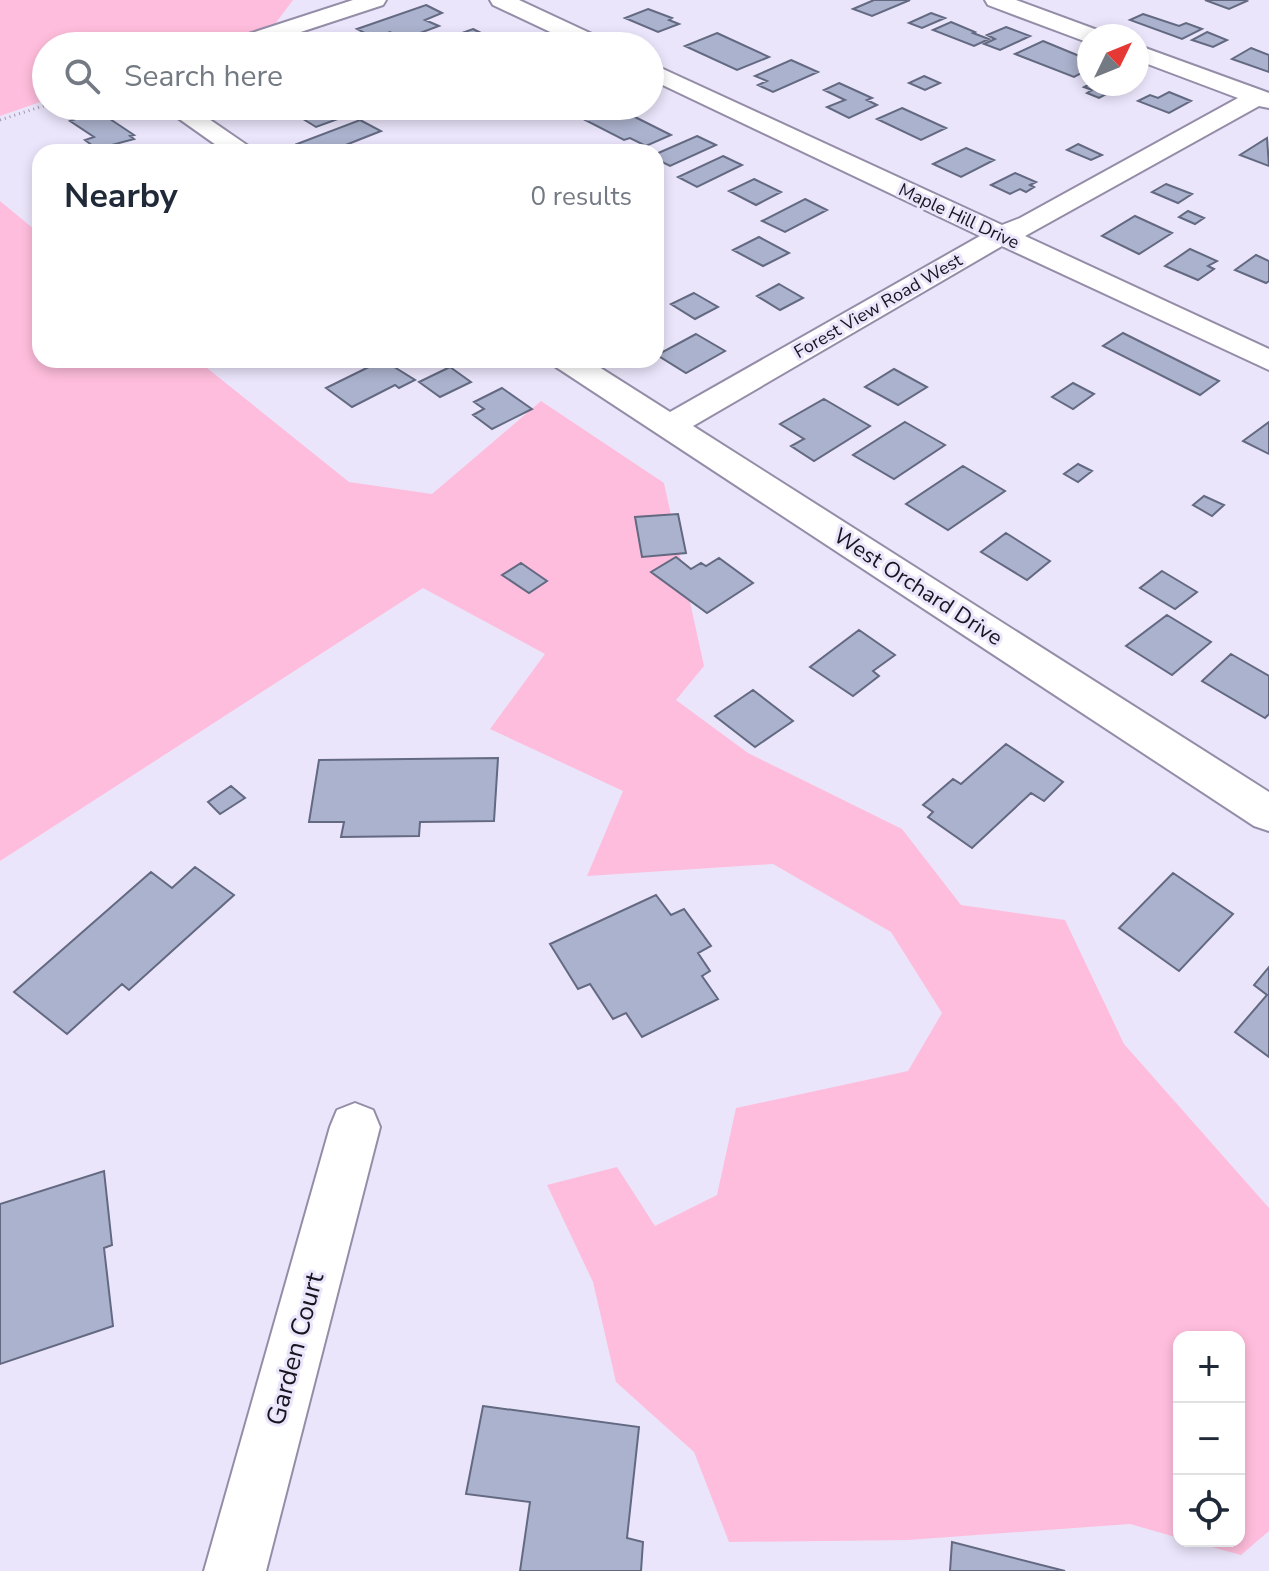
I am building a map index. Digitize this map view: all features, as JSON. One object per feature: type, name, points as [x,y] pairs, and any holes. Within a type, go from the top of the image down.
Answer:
[{"type":"street","points":[[278,32],[375,0]]},
{"type":"street","points":[[501,0],[569,32]]},
{"type":"street","points":[[996,0],[1077,30]]},
{"type":"street","points":[[1049,20],[1075,7]]},
{"type":"street","points":[[1149,56],[1263,99]]},
{"type":"street","name":"Maple Hill Drive","points":[[664,77],[1269,361]]},
{"type":"street","name":"Forest View Road West","points":[[670,426],[1001,235],[1030,224],[1263,99]]},
{"type":"street","points":[[195,120],[232,144]]},
{"type":"street","name":"West Orchard Drive","points":[[579,368],[1269,814]]},
{"type":"street","name":"Garden Court","points":[[235,1571],[355,1127]]},
{"type":"path","points":[[0,120],[32,110]]},
{"type":"shaded area","points":[[0,0],[293,0],[275,24],[251,32],[32,32],[32,105],[0,116]]},
{"type":"shaded area","points":[[0,201],[32,227],[32,368],[207,368],[349,482],[432,494],[541,401],[664,483],[704,666],[676,700],[748,753],[902,829],[961,905],[1065,920],[1124,1044],[1269,1208],[1269,1531],[1241,1555],[1212,1547],[1245,1547],[1245,1331],[1173,1331],[1173,1536],[1130,1524],[908,1540],[729,1542],[694,1452],[616,1382],[593,1282],[547,1185],[617,1167],[655,1226],[717,1195],[736,1108],[908,1071],[942,1013],[891,932],[773,864],[587,876],[623,791],[490,729],[545,654],[423,588],[0,861]]},
{"type":"building","points":[[874,0],[910,0],[872,16],[853,9]]},
{"type":"building","points":[[1205,0],[1245,0],[1247,1],[1229,9]]},
{"type":"building","points":[[426,5],[442,13],[425,20],[439,26],[423,32],[363,32],[357,29]]},
{"type":"building","points":[[648,9],[679,24],[658,32],[625,18]]},
{"type":"building","points":[[931,13],[945,18],[922,28],[909,23]]},
{"type":"building","points":[[1143,14],[1179,26],[1186,23],[1202,29],[1182,39],[1149,27],[1149,24],[1130,20]]},
{"type":"building","points":[[951,22],[989,39],[974,46],[933,30]]},
{"type":"building","points":[[1006,27],[1030,36],[1000,50],[984,44],[995,39],[987,35]]},
{"type":"building","points":[[1207,32],[1227,40],[1213,47],[1192,40]]},
{"type":"building","points":[[717,33],[769,57],[737,70],[685,46]]},
{"type":"building","points":[[1043,41],[1077,55],[1077,75],[1074,77],[1015,54]]},
{"type":"building","points":[[1251,48],[1269,55],[1269,72],[1232,59]]},
{"type":"building","points":[[791,60],[818,72],[773,92],[758,85],[767,81],[755,76]]},
{"type":"building","points":[[924,76],[940,83],[925,90],[909,83]]},
{"type":"building","points":[[839,83],[872,98],[867,100],[877,105],[849,118],[827,107],[845,100],[824,90]]},
{"type":"building","points":[[1169,92],[1191,101],[1169,113],[1138,101],[1150,95],[1158,98]]},
{"type":"building","points":[[902,108],[946,128],[921,140],[877,119]]},
{"type":"building","points":[[112,120],[134,135],[130,136],[134,139],[116,144],[90,144],[85,140],[94,137],[70,121]]},
{"type":"building","points":[[305,120],[335,120],[316,127]]},
{"type":"building","points":[[360,120],[381,131],[348,144],[297,144]]},
{"type":"building","points":[[585,120],[641,120],[671,135],[651,144],[630,138],[624,140]]},
{"type":"building","points":[[697,136],[716,145],[670,166],[664,163],[664,150]]},
{"type":"building","points":[[1267,138],[1269,166],[1240,155]]},
{"type":"building","points":[[1078,144],[1102,155],[1091,160],[1067,150]]},
{"type":"building","points":[[966,148],[994,160],[961,177],[933,164]]},
{"type":"building","points":[[723,156],[742,165],[697,187],[678,177]]},
{"type":"building","points":[[1015,173],[1036,182],[1030,185],[1034,187],[1026,192],[1020,189],[1010,194],[991,185]]},
{"type":"building","points":[[754,179],[781,192],[756,205],[729,191]]},
{"type":"building","points":[[1166,184],[1192,194],[1178,203],[1152,192]]},
{"type":"building","points":[[805,199],[827,210],[785,232],[762,221]]},
{"type":"building","points":[[1188,211],[1204,218],[1195,224],[1179,217]]},
{"type":"building","points":[[1135,216],[1172,233],[1139,254],[1102,236]]},
{"type":"building","points":[[759,237],[789,253],[763,266],[733,250]]},
{"type":"building","points":[[1190,249],[1217,261],[1208,266],[1214,269],[1198,280],[1165,266]]},
{"type":"building","points":[[1256,255],[1269,261],[1269,281],[1266,283],[1235,270]]},
{"type":"building","points":[[779,284],[803,298],[780,310],[757,296]]},
{"type":"building","points":[[694,293],[718,307],[695,319],[671,304]]},
{"type":"building","points":[[1123,333],[1219,381],[1200,395],[1103,346]]},
{"type":"building","points":[[696,334],[725,351],[686,373],[664,359],[664,351]]},
{"type":"building","points":[[367,368],[396,368],[415,380],[399,388],[395,385],[352,407],[326,388]]},
{"type":"building","points":[[451,368],[471,382],[440,397],[419,382]]},
{"type":"building","points":[[894,369],[927,387],[898,405],[865,387]]},
{"type":"building","points":[[1073,383],[1094,394],[1073,409],[1052,397]]},
{"type":"building","points":[[502,388],[532,409],[492,429],[473,415],[484,409],[474,402]]},
{"type":"building","points":[[824,399],[870,426],[814,461],[791,446],[804,439],[780,424]]},
{"type":"building","points":[[905,422],[945,445],[894,479],[853,455]]},
{"type":"building","points":[[1269,422],[1269,454],[1243,441]]},
{"type":"building","points":[[1078,464],[1092,471],[1078,482],[1064,474]]},
{"type":"building","points":[[963,466],[1005,491],[948,530],[906,504]]},
{"type":"building","points":[[1204,496],[1224,505],[1212,516],[1193,505]]},
{"type":"building","points":[[678,514],[686,553],[642,557],[635,517]]},
{"type":"building","points":[[1006,533],[1050,561],[1027,580],[981,552]]},
{"type":"building","points":[[676,557],[691,569],[701,563],[706,566],[719,558],[753,583],[707,613],[651,572]]},
{"type":"building","points":[[521,563],[547,581],[529,593],[502,575]]},
{"type":"building","points":[[1162,571],[1197,592],[1175,609],[1140,588]]},
{"type":"building","points":[[1167,615],[1211,642],[1172,675],[1126,646]]},
{"type":"building","points":[[859,630],[895,655],[873,671],[879,676],[853,696],[810,667]]},
{"type":"building","points":[[1231,654],[1269,676],[1269,714],[1265,718],[1202,681]]},
{"type":"building","points":[[753,690],[793,721],[755,747],[715,716]]},
{"type":"building","points":[[1006,744],[1063,782],[1044,801],[1031,793],[972,848],[928,817],[933,812],[923,805],[953,779],[961,784]]},
{"type":"building","points":[[498,758],[494,821],[420,822],[419,836],[341,837],[344,822],[309,822],[319,760]]},
{"type":"building","points":[[231,786],[245,798],[220,814],[208,802]]},
{"type":"building","points":[[195,867],[234,895],[129,990],[122,984],[67,1034],[14,992],[151,872],[172,888]]},
{"type":"building","points":[[1173,873],[1233,914],[1179,971],[1119,928]]},
{"type":"building","points":[[656,895],[671,915],[684,909],[711,946],[698,953],[710,971],[702,976],[718,999],[642,1037],[626,1013],[613,1019],[590,984],[578,989],[550,944]]},
{"type":"building","points":[[1269,967],[1269,1057],[1235,1032],[1267,995],[1254,985]]},
{"type":"building","points":[[104,1171],[112,1245],[104,1248],[113,1326],[0,1364],[0,1204]]},
{"type":"building","points":[[483,1406],[639,1427],[627,1538],[643,1542],[641,1571],[520,1571],[530,1502],[466,1494]]},
{"type":"building","points":[[952,1542],[1065,1571],[950,1571]]}]
